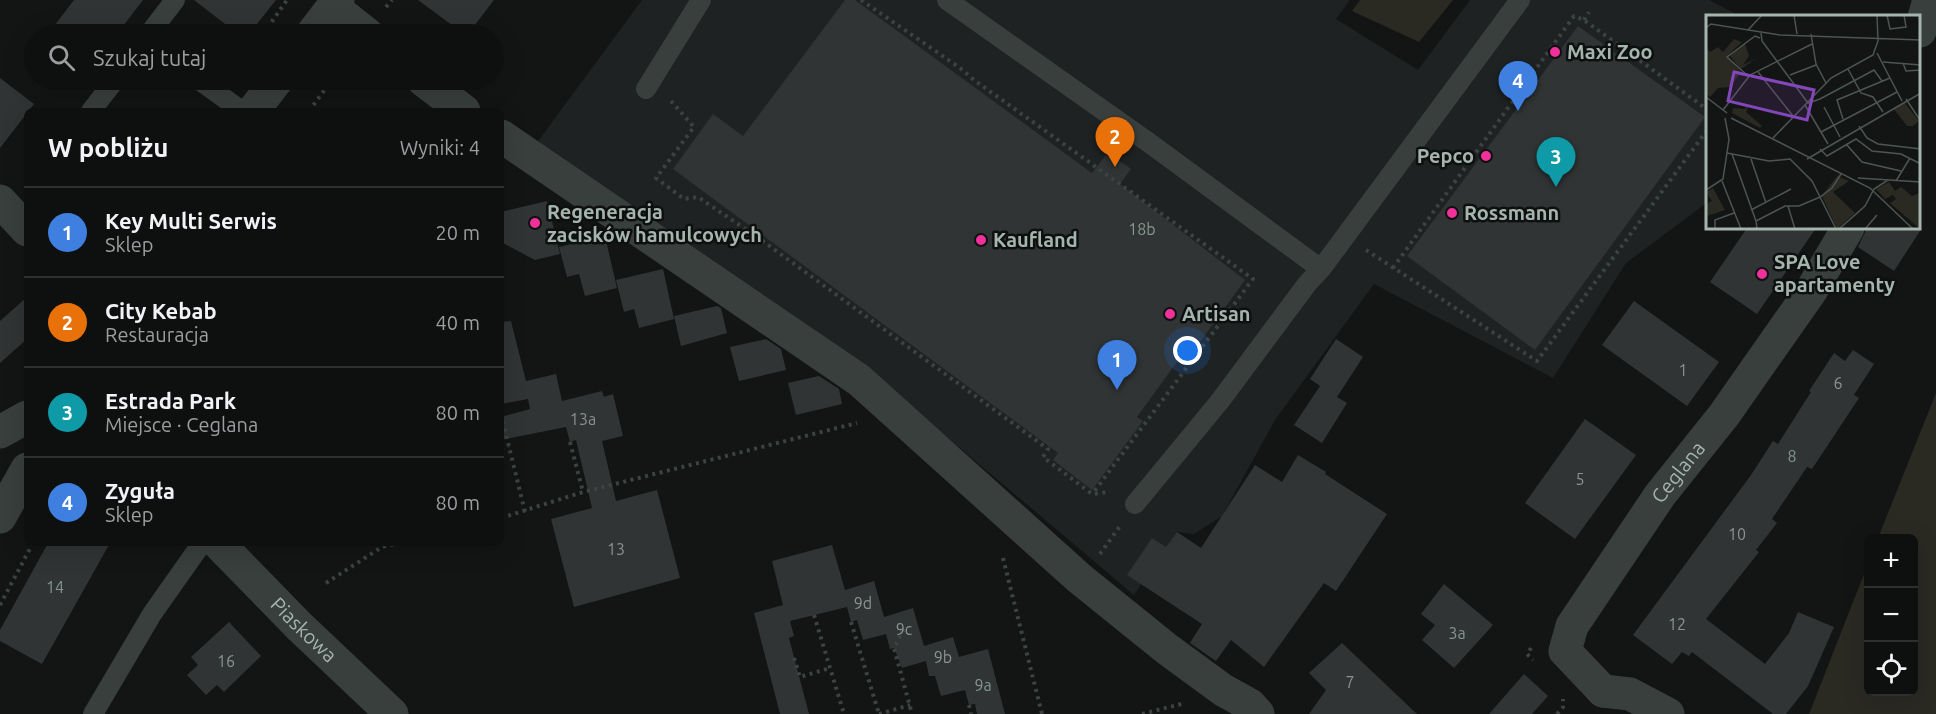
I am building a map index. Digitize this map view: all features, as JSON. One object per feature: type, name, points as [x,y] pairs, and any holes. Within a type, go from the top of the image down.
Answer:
[{"type":"street","points":[[1921,28],[1929,0]]},
{"type":"street","points":[[320,24],[335,4],[356,24]]},
{"type":"street","points":[[255,108],[269,90]]},
{"type":"street","points":[[436,90],[460,108]]},
{"type":"street","points":[[504,138],[859,380],[1079,578],[1167,649],[1223,690],[1250,705],[1258,714]]},
{"type":"street","points":[[0,201],[24,227]]},
{"type":"street","name":"Ceglana","points":[[1594,703],[1565,651],[1572,626],[1660,495],[1724,415],[1798,308],[1847,230]]},
{"type":"street","points":[[0,432],[24,419]]},
{"type":"street","points":[[0,517],[24,474]]},
{"type":"street","name":"Piaskowa","points":[[221,546],[299,626],[392,714]]},
{"type":"street","points":[[1594,703],[1630,694],[1668,714]]},
{"type":"lane","points":[[157,24],[175,0]]},
{"type":"lane","points":[[650,85],[701,0]]},
{"type":"lane","points":[[947,0],[1148,142],[1321,269]]},
{"type":"lane","points":[[1136,504],[1220,401],[1307,284],[1321,269],[1520,0]]},
{"type":"lane","points":[[92,108],[106,90]]},
{"type":"lane","points":[[213,90],[238,108]]},
{"type":"lane","points":[[93,714],[152,614],[200,546]]},
{"type":"path","points":[[270,24],[287,0]]},
{"type":"path","points":[[861,0],[960,68],[1093,167],[1123,185],[1253,279],[1092,494]]},
{"type":"path","points":[[1584,20],[1589,12]]},
{"type":"path","points":[[1706,109],[1584,20],[1574,16],[1393,268],[1537,361],[1706,132]]},
{"type":"path","points":[[650,85],[694,127],[656,178],[684,199],[698,197],[760,239],[1048,449],[1043,457],[1092,494],[1125,491],[1136,504],[1096,559]]},
{"type":"path","points":[[311,108],[325,90]]},
{"type":"path","points":[[504,517],[583,492],[857,423]]},
{"type":"path","points":[[504,426],[525,512]]},
{"type":"path","points":[[570,442],[583,492]]},
{"type":"path","points":[[504,447],[509,446]]},
{"type":"path","points":[[0,605],[31,546]]},
{"type":"path","points":[[326,583],[382,548],[389,546]]},
{"type":"path","points":[[1001,547],[1042,714]]},
{"type":"path","points":[[814,615],[844,714]]},
{"type":"path","points":[[851,622],[879,714],[910,705]]},
{"type":"path","points":[[904,628],[894,648],[912,714]]},
{"type":"path","points":[[794,658],[800,676],[830,668]]},
{"type":"path","points":[[969,705],[972,714]]},
{"type":"shaded area","points":[[642,0],[1350,0],[1336,19],[1418,70],[1470,0],[1709,0],[1738,15],[1706,15],[1706,203],[1626,263],[1553,378],[1374,284],[1275,420],[1222,516],[1194,534],[1177,532],[1134,595],[869,371],[536,144]]},
{"type":"shaded area","points":[[1360,0],[1453,0],[1419,42],[1352,11]]},
{"type":"shaded area","points":[[1936,393],[1936,714],[1809,714],[1864,574],[1864,696],[1918,696],[1918,534],[1880,534]]},
{"type":"building","points":[[74,0],[143,0],[125,24],[56,24]]},
{"type":"building","points":[[194,0],[276,0],[257,24],[225,24]]},
{"type":"building","points":[[418,0],[494,0],[476,24],[450,24]]},
{"type":"building","name":"Kaufland","points":[[845,0],[855,0],[1092,173],[1108,152],[1131,169],[1120,184],[1245,280],[1192,353],[1187,348],[1137,417],[1143,421],[1092,490],[1053,460],[1058,453],[673,169],[713,114],[743,136]]},
{"type":"building","points":[[1578,26],[1705,117],[1535,350],[1407,256]]},
{"type":"building","points":[[0,78],[34,104],[31,108],[24,108],[24,117],[0,148]]},
{"type":"building","points":[[547,201],[560,254],[535,260],[504,244],[504,211]]},
{"type":"building","points":[[1746,230],[1815,230],[1757,314],[1710,282]]},
{"type":"building","points":[[1866,230],[1921,230],[1894,271],[1858,247]]},
{"type":"building","points":[[605,236],[617,288],[585,296],[579,274],[567,277],[559,247]]},
{"type":"building","points":[[663,269],[674,319],[639,328],[634,309],[624,312],[616,280]]},
{"type":"building","points":[[24,300],[24,342],[0,363],[0,321]]},
{"type":"building","points":[[1634,301],[1719,362],[1687,406],[1602,345]]},
{"type":"building","points":[[717,306],[721,308],[727,333],[681,346],[674,316]]},
{"type":"building","points":[[511,321],[526,381],[556,374],[562,401],[602,391],[604,397],[613,394],[623,436],[602,441],[616,501],[657,490],[680,578],[574,607],[551,519],[592,508],[576,440],[570,442],[566,427],[504,439],[504,416],[530,409],[528,399],[504,403],[504,322]]},
{"type":"building","points":[[766,339],[781,349],[786,370],[739,381],[730,347]]},
{"type":"building","points":[[1336,339],[1363,357],[1337,397],[1347,403],[1322,443],[1294,425],[1320,386],[1310,379]]},
{"type":"building","points":[[1853,350],[1874,364],[1854,395],[1859,398],[1812,469],[1807,467],[1772,519],[1777,523],[1756,550],[1759,552],[1706,619],[1765,664],[1789,633],[1798,612],[1834,627],[1808,686],[1786,714],[1773,714],[1692,652],[1689,656],[1682,652],[1672,664],[1633,635],[1751,475],[1773,441],[1778,444],[1834,353],[1845,361]]},
{"type":"building","points":[[819,376],[839,389],[842,404],[796,415],[788,383]]},
{"type":"building","points":[[1585,419],[1636,455],[1575,539],[1525,503]]},
{"type":"building","points":[[1298,455],[1387,514],[1336,591],[1324,583],[1264,667],[1231,640],[1216,661],[1190,643],[1202,624],[1127,575],[1152,538],[1166,547],[1177,532],[1201,548],[1255,465],[1282,482]]},
{"type":"building","points":[[832,545],[845,590],[874,581],[884,617],[913,608],[924,646],[953,637],[959,657],[988,649],[1005,714],[977,714],[975,704],[969,705],[965,690],[941,696],[935,676],[929,676],[926,661],[902,668],[894,648],[890,649],[886,634],[863,640],[857,620],[851,622],[847,607],[790,621],[794,636],[789,638],[809,714],[780,714],[754,613],[783,605],[772,561]]},
{"type":"building","points":[[46,546],[108,546],[42,664],[0,641],[0,630]]},
{"type":"building","points":[[1444,584],[1493,625],[1454,668],[1422,640],[1435,625],[1421,614]]},
{"type":"building","points":[[229,622],[261,656],[224,692],[217,685],[206,695],[187,675],[198,665],[191,657]]},
{"type":"building","points":[[1342,643],[1417,714],[1309,714],[1326,690],[1309,673]]},
{"type":"building","points":[[1524,674],[1548,696],[1532,714],[1489,714]]},
{"type":"place","name":"Maxi Zoo","points":[[1555,52]]},
{"type":"place","name":"Zyguła","points":[[1518,111]]},
{"type":"place","name":"Pepco","points":[[1486,156]]},
{"type":"place","name":"City Kebab","points":[[1115,167]]},
{"type":"place","name":"Estrada Park","points":[[1556,187]]},
{"type":"place","name":"Rossmann","points":[[1452,213]]},
{"type":"place","name":"Regeneracja zacisków hamulcowych","points":[[535,223]]},
{"type":"place","name":"Kaufland","points":[[981,240]]},
{"type":"place","name":"SPA Love apartamenty","points":[[1762,274]]},
{"type":"place","name":"Artisan","points":[[1170,314]]},
{"type":"place","name":"Key Multi Serwis","points":[[1117,390]]}]
